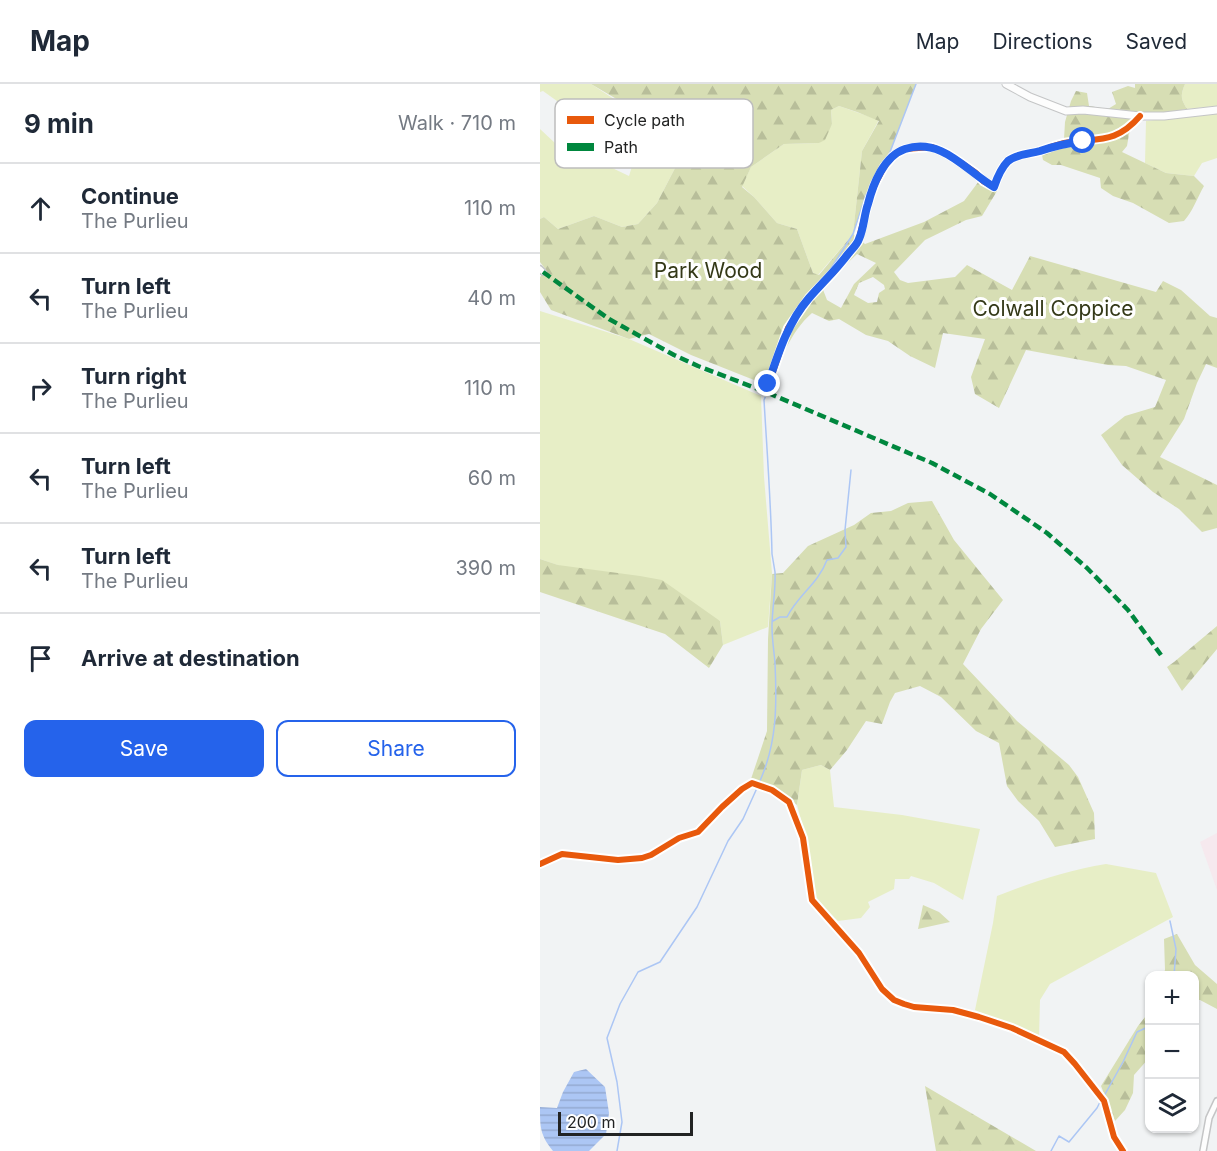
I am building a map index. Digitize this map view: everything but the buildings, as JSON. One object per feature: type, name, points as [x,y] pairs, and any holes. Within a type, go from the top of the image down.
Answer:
[{"type":"main road","points":[[1006,84],[1030,98],[1066,111],[1083,110],[1164,116],[1217,110]]},
{"type":"street","points":[[766,392],[788,328],[809,298],[858,242],[874,184],[884,166],[893,156],[905,149],[932,147],[960,162],[994,187],[1002,169],[1009,161],[1024,153],[1119,134],[1140,116]]},
{"type":"street","points":[[540,864],[562,854],[618,860],[642,858],[679,838],[698,832],[722,807],[752,783],[772,790],[789,802],[803,838],[812,900],[859,953],[882,989],[894,1000],[904,1004],[914,1007],[948,1009],[972,1015],[1012,1028],[1064,1052],[1102,1098],[1114,1137],[1123,1151]]},
{"type":"street","points":[[1203,1151],[1209,1119],[1217,1101]]},
{"type":"shaded area","points":[[1217,833],[1217,890],[1200,842]]},
{"type":"green space","points":[[540,84],[591,84],[614,99],[555,100],[543,91],[540,92]]},
{"type":"green space","points":[[591,84],[916,84],[890,152],[866,195],[853,234],[862,151],[879,121],[857,112],[839,106],[831,110],[832,124],[825,140],[819,143],[784,144],[753,166],[753,99],[616,99]]},
{"type":"green space","points":[[1135,84],[1185,84],[1182,97],[1187,109],[1136,118],[1127,146],[1122,152],[1166,173],[1194,176],[1204,186],[1184,221],[1169,223],[1133,203],[1113,196],[1101,188],[1100,178],[1061,165],[1052,165],[1043,160],[1042,155],[1054,150],[1064,139],[1065,122],[1076,91],[1087,93],[1089,106],[1108,109],[1116,104],[1112,92],[1128,86],[1135,88]]},
{"type":"green space","points":[[1185,84],[1217,84],[1217,106],[1187,109],[1182,97]]},
{"type":"green space","points":[[839,106],[879,120],[862,151],[853,234],[818,275],[813,273],[797,229],[777,223],[742,186],[751,168],[784,144],[819,143],[832,124],[831,110]]},
{"type":"green space","points":[[1217,113],[1217,158],[1202,163],[1194,176],[1166,173],[1145,163],[1146,121]]},
{"type":"green space","points":[[540,129],[555,143],[555,168],[612,168],[629,176],[631,168],[675,168],[657,203],[638,224],[622,227],[594,216],[558,229],[544,217],[540,219]]},
{"type":"green space","points":[[675,168],[751,168],[742,187],[777,223],[797,229],[813,273],[819,275],[853,234],[865,244],[924,222],[964,201],[979,181],[997,191],[982,216],[966,220],[925,240],[894,272],[900,280],[908,283],[955,277],[967,265],[1012,290],[1030,256],[1156,292],[1163,281],[1181,290],[1210,316],[1217,318],[1217,368],[1206,364],[1184,419],[1160,457],[1217,485],[1217,528],[1202,532],[1179,509],[1153,492],[1122,465],[1101,435],[1125,416],[1155,407],[1166,380],[1126,366],[1108,365],[1026,350],[999,408],[975,394],[971,377],[985,339],[943,333],[935,368],[910,356],[888,341],[866,335],[839,319],[829,321],[812,313],[792,338],[768,388],[649,334],[629,339],[551,310],[540,292],[540,277],[546,270],[540,262],[540,219],[544,217],[558,229],[594,216],[622,227],[638,224],[657,203]],"holes":[[[857,254],[876,263],[854,284],[841,308],[827,300],[822,287]],[[873,277],[884,285],[885,289],[879,293],[877,302],[868,303],[854,295],[859,283]]]},
{"type":"green space","points":[[540,311],[629,339],[761,396],[764,477],[772,573],[768,627],[723,645],[720,621],[540,559]]},
{"type":"green space","points":[[932,501],[954,540],[1003,600],[981,629],[963,664],[1017,721],[1069,765],[1078,777],[1094,813],[1095,839],[1055,847],[1039,821],[1018,801],[1007,786],[999,743],[976,731],[941,697],[920,686],[895,693],[882,724],[866,721],[847,750],[830,770],[821,765],[802,770],[797,805],[770,786],[750,782],[767,731],[768,639],[772,574],[783,573],[808,546],[854,525],[871,513],[891,511],[908,503]]},
{"type":"green space","points":[[540,559],[558,565],[662,580],[720,621],[723,645],[709,668],[665,634],[540,592]]},
{"type":"green space","points":[[1217,626],[1217,649],[1182,691],[1167,667]]},
{"type":"green space","points":[[821,765],[830,770],[834,807],[902,815],[980,829],[963,900],[934,883],[911,876],[909,879],[895,879],[894,889],[868,902],[870,907],[861,918],[838,921],[814,898],[805,834],[797,805],[802,770]]},
{"type":"green space","points":[[1106,864],[1156,873],[1173,917],[1050,984],[1040,1000],[1039,1038],[975,1010],[997,896],[1051,877]]},
{"type":"green space","points":[[923,905],[939,912],[950,922],[918,929]]},
{"type":"green space","points":[[1177,934],[1195,965],[1217,984],[1217,1009],[1199,1000],[1199,971],[1165,971],[1164,939]]},
{"type":"green space","points":[[1145,1017],[1145,1063],[1134,1075],[1133,1093],[1125,1110],[1115,1121],[1101,1086]]},
{"type":"green space","points":[[925,1086],[1036,1151],[936,1151]]},
{"type":"water","points":[[586,1069],[605,1087],[609,1113],[606,1134],[589,1151],[553,1151],[545,1140],[542,1130],[540,1107],[557,1108],[574,1072]]},
{"type":"waterway","points":[[805,300],[830,270],[853,234],[866,195],[890,152],[916,84]]},
{"type":"waterway","points":[[786,341],[793,326]]},
{"type":"waterway","points":[[759,783],[772,739],[776,694],[772,627],[775,572],[772,554],[764,400],[767,393]]},
{"type":"waterway","points":[[773,621],[780,617],[787,617],[818,576],[827,560],[838,558],[846,547],[845,530],[851,470]]},
{"type":"waterway","points":[[617,1151],[622,1122],[617,1082],[607,1038],[620,1004],[638,972],[660,962],[697,907],[728,841],[743,819],[757,788]]},
{"type":"waterway","points":[[1170,921],[1176,949],[1174,971]]},
{"type":"waterway","points":[[1104,1096],[1137,1032],[1145,1028]]},
{"type":"waterway","points":[[1051,1151],[1059,1136],[1069,1142],[1101,1100]]},
{"type":"marked path","points":[[543,272],[609,319],[674,355],[932,463],[990,494],[1047,533],[1087,568],[1128,610],[1161,655]]},
{"type":"cycle path","points":[[766,392],[788,328],[809,298],[858,242],[875,184],[893,156],[905,149],[932,147],[960,162],[994,187],[1003,168],[1014,157],[1064,143],[1114,136],[1140,116]]},
{"type":"cycle path","points":[[540,864],[562,854],[618,860],[642,858],[679,838],[698,832],[722,807],[752,783],[772,790],[789,802],[803,838],[812,900],[859,953],[882,989],[894,1000],[904,1004],[953,1010],[979,1017],[1012,1028],[1064,1052],[1104,1101],[1114,1137],[1123,1151]]},
{"type":"route","points":[[768,384],[788,328],[809,298],[858,242],[874,184],[884,166],[893,156],[905,149],[932,147],[960,162],[994,187],[1002,169],[1009,161],[1024,153],[1083,141]]},
{"type":"park label","name":"Park Wood","points":[[708,271]]},
{"type":"park label","name":"Colwall Coppice","points":[[1053,309]]}]
